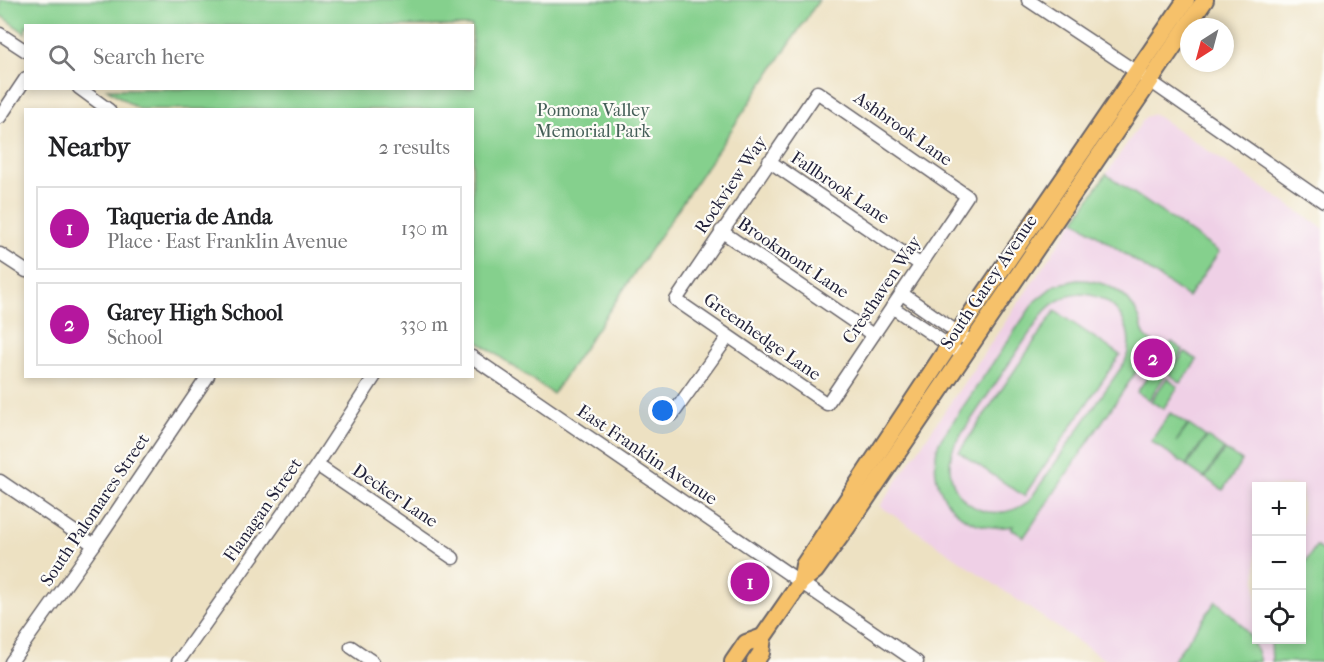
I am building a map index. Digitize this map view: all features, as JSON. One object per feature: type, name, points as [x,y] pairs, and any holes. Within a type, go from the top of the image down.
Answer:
[{"type":"main road","name":"South Garey Avenue","points":[[754,662],[761,653],[763,637],[801,582],[815,570],[847,527],[960,344],[1143,76],[1186,0]]},
{"type":"main road","name":"South Garey Avenue","points":[[1143,76],[1205,0]]},
{"type":"main road","name":"South Garey Avenue","points":[[733,662],[746,643],[763,637]]},
{"type":"street","points":[[1028,0],[1143,76],[1324,202]]},
{"type":"street","points":[[0,34],[24,50]]},
{"type":"street","points":[[0,117],[24,81]]},
{"type":"street","points":[[82,90],[106,108]]},
{"type":"street","name":"Rockview Way","points":[[676,300],[817,92]]},
{"type":"street","name":"Ashbrook Lane","points":[[817,92],[967,196]]},
{"type":"street","name":"Fallbrook Lane","points":[[769,161],[921,265]]},
{"type":"street","name":"Cresthaven Way","points":[[827,404],[967,196]]},
{"type":"street","name":"Brookmont Lane","points":[[721,231],[873,335]]},
{"type":"street","points":[[0,254],[24,271]]},
{"type":"street","points":[[902,293],[960,344]]},
{"type":"street","name":"Greenhedge Lane","points":[[676,300],[827,404]]},
{"type":"street","points":[[892,307],[960,344]]},
{"type":"street","points":[[673,414],[728,337]]},
{"type":"street","name":"East Franklin Avenue","points":[[474,358],[917,662]]},
{"type":"street","name":"South Palomares Street","points":[[11,662],[94,545],[207,378]]},
{"type":"street","name":"Flanagan Street","points":[[178,662],[317,465],[374,378]]},
{"type":"street","name":"Decker Lane","points":[[317,465],[453,558]]},
{"type":"street","points":[[0,481],[94,545]]},
{"type":"street","points":[[351,647],[373,662]]},
{"type":"shaded area","points":[[1154,114],[1324,229],[1324,662],[1108,662],[880,506],[1145,117]]},
{"type":"green space","name":"Pomona Valley Memorial Park","points":[[0,0],[819,0],[553,394],[474,339],[474,108],[136,108],[109,90],[474,90],[474,24],[24,24],[24,32],[0,15]]},
{"type":"green space","points":[[1106,174],[1219,252],[1188,297],[1075,220]]},
{"type":"green space","points":[[1087,280],[1114,289],[1134,308],[1144,335],[1155,344],[1024,537],[1011,529],[1013,526],[995,527],[978,524],[963,517],[942,493],[935,460],[939,442],[1035,301],[1055,285]],"holes":[[[1078,294],[1096,297],[1115,309],[1122,318],[1128,338],[1125,362],[1029,501],[1012,510],[996,513],[980,510],[967,502],[957,491],[951,477],[950,460],[956,442],[1044,312],[1057,301],[1067,297]]]},
{"type":"green space","points":[[1055,311],[1120,355],[1024,496],[959,452]]},
{"type":"green space","points":[[1172,342],[1183,350],[1168,373],[1156,365]]},
{"type":"green space","points":[[1185,352],[1197,360],[1181,383],[1169,374]]},
{"type":"green space","points":[[1153,369],[1164,377],[1149,400],[1137,392]]},
{"type":"green space","points":[[1167,378],[1178,387],[1163,409],[1151,401]]},
{"type":"green space","points":[[1170,413],[1188,424],[1176,442],[1189,425],[1206,437],[1186,465],[1151,441]]},
{"type":"green space","points":[[1207,437],[1224,449],[1204,478],[1187,466]]},
{"type":"green space","points":[[1225,450],[1242,461],[1223,490],[1205,478]]},
{"type":"green space","points":[[1316,546],[1324,552],[1324,662],[1272,662],[1271,644],[1306,644],[1306,561]]},
{"type":"green space","points":[[1216,601],[1244,628],[1252,640],[1252,644],[1254,644],[1260,662],[1172,662]]},
{"type":"place","name":"Garey High School","points":[[1153,358]]},
{"type":"place","name":"Taqueria de Anda","points":[[750,582]]}]
